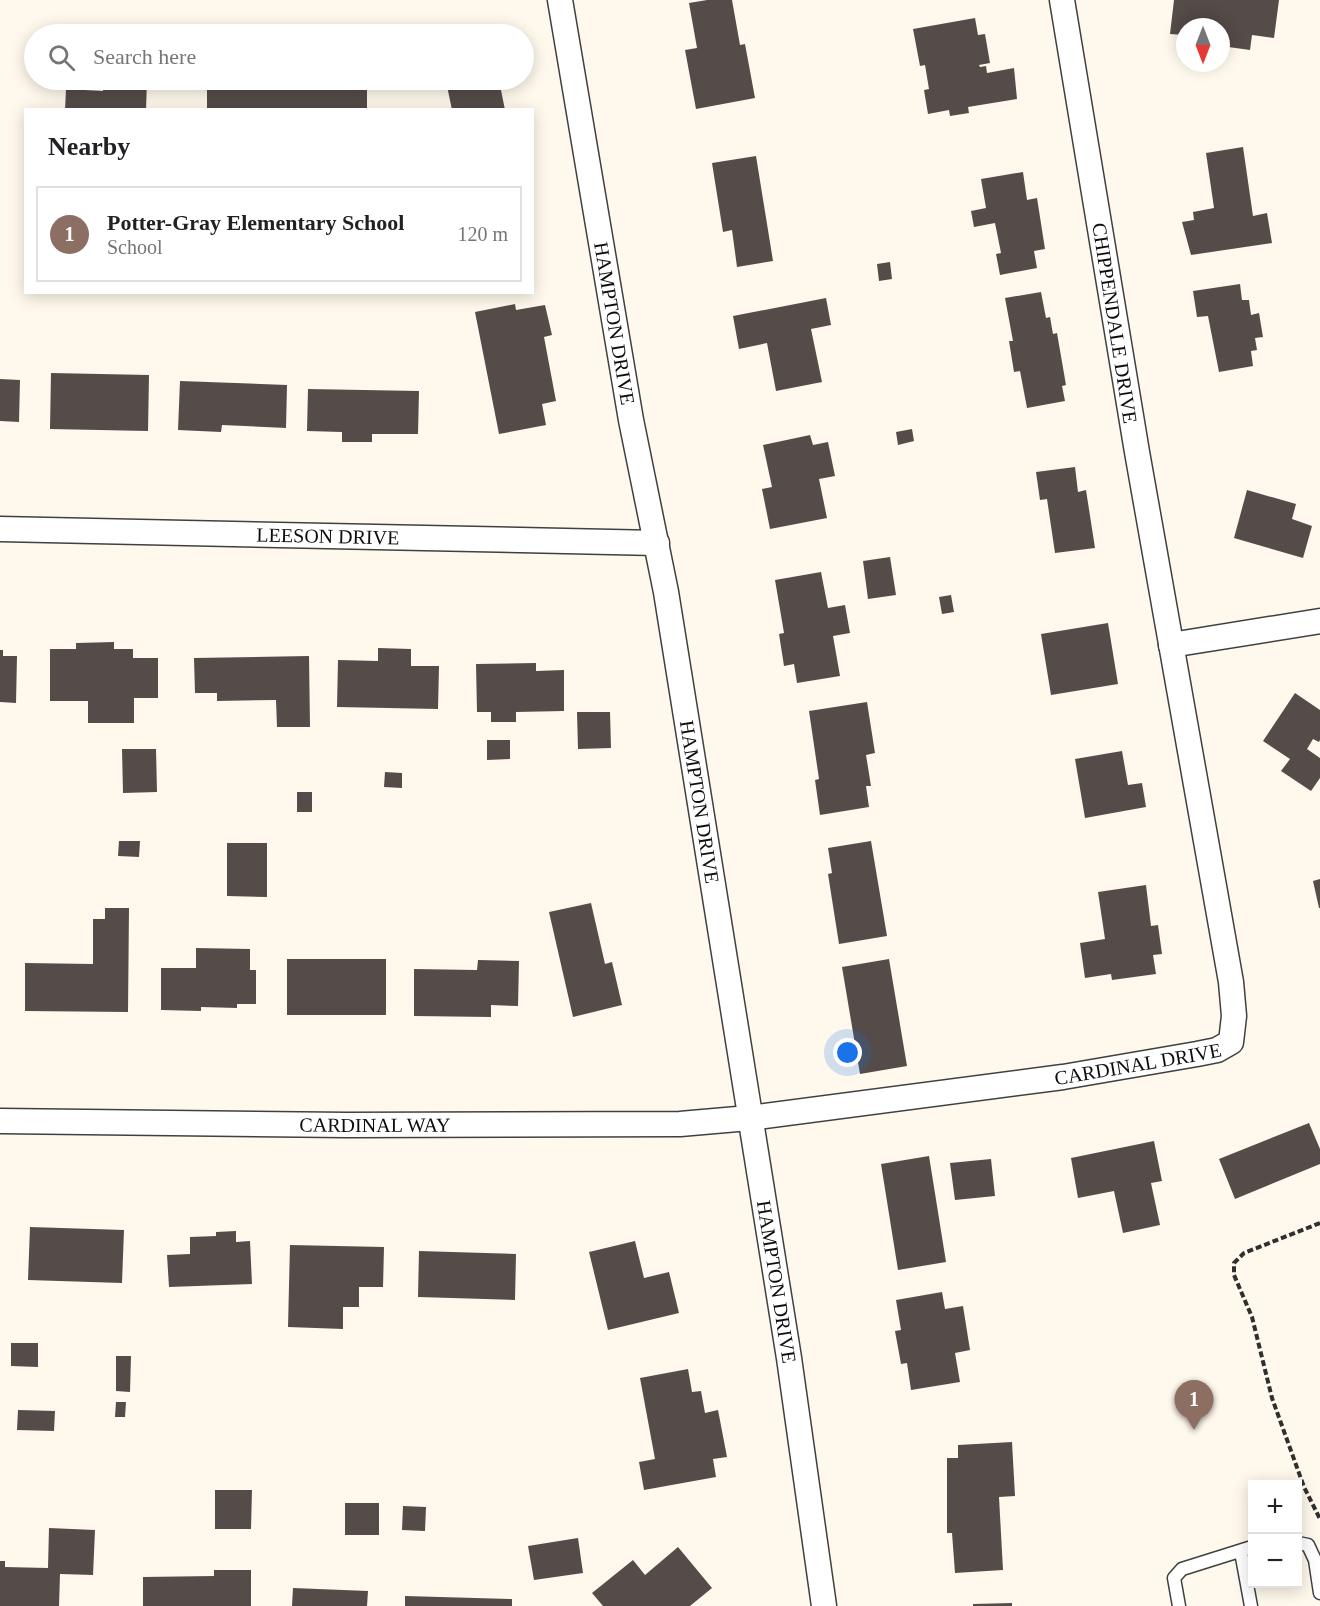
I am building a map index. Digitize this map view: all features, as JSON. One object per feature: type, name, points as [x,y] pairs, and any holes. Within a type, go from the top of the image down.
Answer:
[{"type":"street","name":"HAMPTON DRIVE","points":[[560,0],[631,420],[657,543],[702,814],[789,1358],[824,1606]]},
{"type":"street","name":"CHIPPENDALE DRIVE","points":[[1062,0],[1171,645]]},
{"type":"street","name":"LEESON DRIVE","points":[[0,529],[657,543]]},
{"type":"street","points":[[1171,645],[1320,621]]},
{"type":"street","name":"CARDINAL DRIVE","points":[[749,1118],[1063,1077],[1217,1050],[1231,1042],[1234,1016],[1232,982],[1171,645]]},
{"type":"street","name":"CARDINAL WAY","points":[[0,1121],[347,1125],[656,1124],[749,1118]]},
{"type":"lane","points":[[1302,1544],[1308,1545],[1315,1560],[1320,1593]]},
{"type":"lane","points":[[1179,1606],[1174,1578],[1182,1569],[1247,1549],[1251,1606]]},
{"type":"path","points":[[1320,1223],[1244,1253],[1237,1258],[1233,1269],[1252,1317],[1272,1398],[1304,1486],[1320,1519]]},
{"type":"building","points":[[732,0],[740,45],[745,44],[755,98],[696,109],[685,50],[697,48],[689,3]]},
{"type":"building","points":[[1174,0],[1279,0],[1274,38],[1252,35],[1250,50],[1230,47],[1230,18],[1176,18],[1176,34],[1170,34]]},
{"type":"building","points":[[975,18],[978,35],[985,34],[990,63],[979,65],[980,67],[986,66],[987,73],[1014,68],[1017,99],[968,107],[969,113],[950,116],[949,110],[928,114],[924,90],[929,89],[925,65],[920,66],[913,29]]},
{"type":"building","points":[[66,90],[147,90],[146,108],[65,108]]},
{"type":"building","points":[[207,90],[367,90],[367,108],[207,108]]},
{"type":"building","points":[[448,90],[501,90],[505,108],[452,108]]},
{"type":"building","points":[[1243,147],[1253,216],[1267,213],[1272,243],[1191,255],[1182,222],[1194,220],[1193,212],[1214,208],[1206,153]]},
{"type":"building","points":[[756,156],[773,261],[737,267],[732,230],[723,232],[712,163]]},
{"type":"building","points":[[1023,172],[1027,200],[1037,198],[1045,249],[1034,251],[1037,268],[1000,275],[996,254],[1001,253],[995,223],[974,227],[971,211],[986,208],[981,179]]},
{"type":"building","points":[[890,262],[892,279],[879,281],[877,264]]},
{"type":"building","points":[[1240,284],[1242,300],[1249,300],[1251,315],[1259,313],[1263,337],[1255,338],[1257,350],[1251,351],[1253,366],[1219,372],[1208,316],[1197,317],[1193,291]]},
{"type":"building","points":[[1041,292],[1046,318],[1050,317],[1053,334],[1057,333],[1066,385],[1062,386],[1065,401],[1027,408],[1020,371],[1014,372],[1009,341],[1013,341],[1005,298]]},
{"type":"building","points":[[826,298],[831,325],[811,329],[822,382],[776,391],[767,343],[739,349],[733,316]]},
{"type":"building","points":[[515,304],[516,310],[545,305],[552,335],[544,337],[556,401],[542,404],[546,425],[499,434],[475,312]]},
{"type":"building","points":[[51,373],[149,375],[148,431],[50,429]]},
{"type":"building","points":[[0,379],[20,380],[19,422],[0,421]]},
{"type":"building","points":[[180,381],[287,385],[286,428],[222,425],[221,432],[178,430]]},
{"type":"building","points":[[308,389],[419,391],[418,434],[372,434],[372,442],[342,442],[342,432],[307,431]]},
{"type":"building","points":[[912,429],[914,441],[898,445],[896,432]]},
{"type":"building","points":[[810,435],[813,445],[828,442],[835,476],[819,479],[827,518],[770,529],[762,489],[772,487],[763,445]]},
{"type":"building","points":[[1075,467],[1078,492],[1086,490],[1095,548],[1055,553],[1047,499],[1040,500],[1036,472]]},
{"type":"building","points":[[1247,490],[1296,504],[1292,519],[1312,526],[1303,558],[1234,538]]},
{"type":"building","points":[[890,557],[896,595],[868,599],[863,561]]},
{"type":"building","points":[[821,572],[828,608],[845,605],[850,633],[833,636],[840,676],[797,683],[794,664],[784,666],[779,634],[784,633],[775,580]]},
{"type":"building","points":[[951,595],[954,612],[942,614],[939,597]]},
{"type":"building","points":[[1108,623],[1118,684],[1051,695],[1041,634]]},
{"type":"building","points":[[114,642],[114,649],[133,649],[133,658],[158,658],[158,698],[134,698],[134,723],[88,723],[88,701],[50,701],[50,649],[76,649],[76,643]]},
{"type":"building","points":[[378,648],[411,649],[411,666],[439,666],[438,709],[337,707],[338,660],[378,661]]},
{"type":"building","points":[[0,650],[3,650],[3,656],[17,656],[16,703],[0,702]]},
{"type":"building","points":[[309,656],[310,727],[277,727],[276,700],[217,701],[217,693],[195,693],[194,658]]},
{"type":"building","points":[[536,663],[536,671],[564,670],[564,711],[516,712],[516,722],[491,722],[491,712],[477,712],[476,664]]},
{"type":"building","points":[[1295,693],[1320,710],[1320,740],[1319,742],[1313,739],[1307,749],[1320,758],[1320,778],[1311,791],[1281,771],[1290,759],[1263,741]]},
{"type":"building","points":[[867,702],[875,753],[866,755],[871,786],[866,786],[869,807],[820,815],[815,780],[819,779],[809,711]]},
{"type":"building","points":[[577,712],[610,712],[611,748],[578,749]]},
{"type":"building","points":[[487,740],[510,740],[510,759],[487,760]]},
{"type":"building","points":[[122,749],[156,749],[157,792],[123,793]]},
{"type":"building","points":[[1122,751],[1128,785],[1142,783],[1146,807],[1085,818],[1075,759]]},
{"type":"building","points":[[385,772],[402,773],[402,788],[384,787]]},
{"type":"building","points":[[297,792],[312,792],[312,812],[297,812]]},
{"type":"building","points":[[119,841],[140,841],[139,857],[118,856]]},
{"type":"building","points":[[871,841],[887,936],[839,944],[828,874],[832,873],[828,848]]},
{"type":"building","points":[[227,843],[267,843],[267,897],[227,896]]},
{"type":"building","points":[[1320,879],[1320,908],[1319,908],[1313,881]]},
{"type":"building","points":[[1146,885],[1151,926],[1158,925],[1162,954],[1153,955],[1156,974],[1112,980],[1111,974],[1085,978],[1080,943],[1105,939],[1098,892]]},
{"type":"building","points":[[591,903],[605,964],[612,962],[622,1005],[573,1017],[549,912]]},
{"type":"building","points":[[105,908],[129,908],[128,1012],[25,1011],[25,963],[93,964],[93,919],[105,919]]},
{"type":"building","points":[[196,948],[250,949],[250,970],[256,970],[256,1004],[237,1004],[237,1008],[201,1007],[201,1011],[161,1010],[161,968],[196,968]]},
{"type":"building","points":[[287,959],[386,959],[386,1015],[287,1015]]},
{"type":"building","points":[[889,959],[907,1066],[860,1074],[842,967]]},
{"type":"building","points":[[478,960],[519,961],[518,1006],[491,1005],[491,1017],[414,1016],[414,969],[477,970]]},
{"type":"building","points":[[1309,1123],[1320,1149],[1320,1164],[1235,1199],[1219,1159]]},
{"type":"building","points":[[1154,1141],[1162,1181],[1151,1183],[1160,1225],[1123,1233],[1114,1191],[1078,1198],[1071,1158]]},
{"type":"building","points":[[929,1156],[946,1262],[898,1270],[881,1164]]},
{"type":"building","points":[[991,1159],[995,1196],[955,1200],[950,1163]]},
{"type":"building","points":[[30,1227],[124,1230],[122,1283],[28,1280]]},
{"type":"building","points":[[236,1231],[236,1242],[250,1241],[252,1284],[169,1287],[167,1255],[190,1254],[190,1237],[216,1236],[216,1232]]},
{"type":"building","points":[[635,1241],[644,1278],[669,1272],[679,1313],[608,1330],[589,1252]]},
{"type":"building","points":[[290,1245],[384,1247],[383,1287],[359,1287],[359,1307],[343,1307],[343,1329],[288,1327]]},
{"type":"building","points":[[419,1251],[516,1254],[515,1300],[418,1297]]},
{"type":"building","points":[[942,1292],[945,1309],[963,1306],[970,1350],[955,1353],[960,1382],[911,1390],[907,1363],[901,1364],[895,1331],[901,1330],[896,1300]]},
{"type":"building","points":[[11,1343],[38,1343],[38,1367],[11,1366]]},
{"type":"building","points":[[116,1356],[131,1356],[130,1392],[116,1391]]},
{"type":"building","points":[[688,1369],[692,1392],[701,1391],[705,1413],[718,1410],[727,1457],[713,1459],[716,1477],[644,1490],[639,1462],[655,1459],[640,1378]]},
{"type":"building","points":[[116,1402],[126,1402],[125,1417],[115,1417]]},
{"type":"building","points":[[18,1410],[55,1411],[54,1431],[17,1430]]},
{"type":"building","points":[[1012,1442],[1015,1496],[999,1497],[1003,1570],[955,1573],[952,1533],[947,1533],[947,1458],[958,1458],[958,1445]]},
{"type":"building","points":[[215,1490],[252,1490],[251,1529],[215,1529]]},
{"type":"building","points":[[345,1503],[379,1503],[379,1535],[345,1535]]},
{"type":"building","points":[[403,1506],[426,1507],[425,1531],[402,1530]]},
{"type":"building","points":[[49,1528],[95,1530],[93,1575],[60,1574],[59,1606],[0,1606],[0,1561],[5,1561],[5,1567],[48,1568]]},
{"type":"building","points":[[578,1538],[583,1573],[534,1580],[528,1546]]},
{"type":"building","points":[[678,1547],[712,1588],[690,1606],[603,1606],[592,1593],[633,1560],[645,1575]]},
{"type":"building","points":[[214,1570],[251,1570],[251,1606],[143,1606],[143,1577],[214,1576]]},
{"type":"building","points":[[293,1588],[368,1591],[367,1606],[292,1606]]},
{"type":"building","points":[[405,1596],[512,1599],[512,1606],[405,1606]]},
{"type":"building","points":[[1012,1603],[1012,1606],[973,1606],[973,1604]]},
{"type":"place","name":"Potter-Gray Elementary School","points":[[1194,1430]]}]
